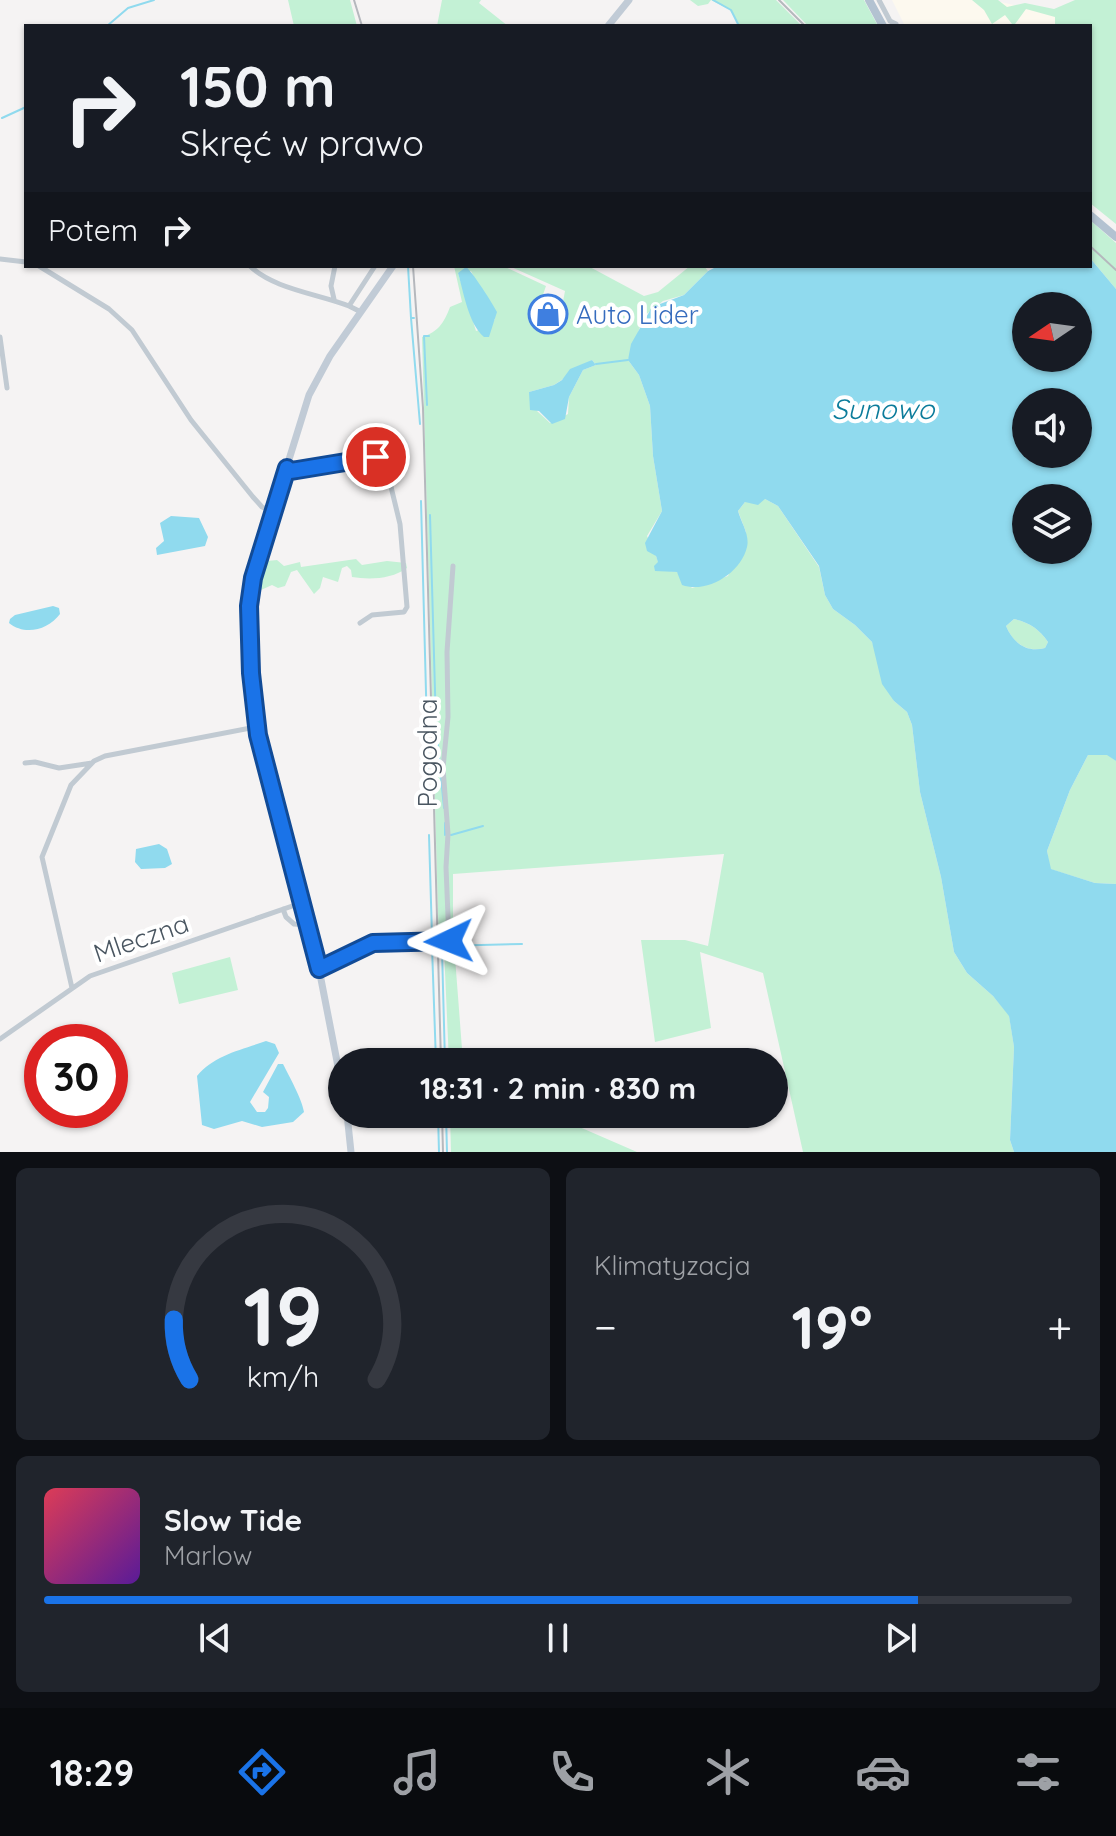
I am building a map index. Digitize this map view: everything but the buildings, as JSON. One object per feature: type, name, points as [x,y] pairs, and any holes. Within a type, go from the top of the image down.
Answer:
[{"type":"main road","points":[[610,24],[629,0]]},
{"type":"main road","points":[[869,0],[882,24]]},
{"type":"main road","points":[[1092,217],[1116,237]]},
{"type":"main road","points":[[334,1048],[319,969],[256,727],[250,657],[250,592],[313,387],[392,268]]},
{"type":"main road","points":[[348,1128],[351,1152]]},
{"type":"street","points":[[879,0],[890,21],[896,24]]},
{"type":"street","points":[[0,259],[24,262]]},
{"type":"street","points":[[42,268],[109,309],[132,330],[191,420],[262,507],[273,512]]},
{"type":"street","points":[[253,268],[279,284],[334,300],[361,312]]},
{"type":"street","points":[[334,300],[331,286],[335,268]]},
{"type":"street","points":[[349,306],[374,268]]},
{"type":"street","points":[[0,337],[7,388]]},
{"type":"street","points":[[287,468],[290,471],[376,457],[385,462],[400,524],[407,607],[404,612],[372,615],[360,623]]},
{"type":"street","name":"Pogodna","points":[[319,969],[373,943],[449,941],[448,834],[443,768],[448,717],[447,652],[453,566]]},
{"type":"street","points":[[72,988],[42,857],[71,785],[93,763],[105,756],[256,727]]},
{"type":"street","points":[[25,763],[35,762],[59,768],[93,763]]},
{"type":"street","name":"Mleczna","points":[[0,1039],[90,976],[301,903]]},
{"type":"street","points":[[283,909],[294,924],[307,925]]},
{"type":"shaded area","points":[[892,0],[992,0],[1058,15],[1060,24],[904,24]]},
{"type":"green space","points":[[288,0],[350,0],[356,24],[294,24]]},
{"type":"green space","points":[[442,0],[481,0],[479,3],[505,24],[437,24]]},
{"type":"green space","points":[[690,0],[711,0],[698,6]]},
{"type":"green space","points":[[711,0],[776,0],[800,24],[737,24],[730,10]]},
{"type":"green space","points":[[783,0],[864,0],[877,24],[806,24]]},
{"type":"green space","points":[[972,0],[998,0],[1007,7],[1025,3],[1054,9],[1075,0],[1116,0],[1116,224],[1092,205],[1092,24],[1055,24],[1055,17],[1026,9],[1015,24],[1005,15],[992,24],[984,10]]},
{"type":"green space","points":[[1092,222],[1116,243],[1116,289],[1092,260]]},
{"type":"green space","points":[[454,268],[507,268],[546,286],[536,315],[559,323],[565,291],[513,268],[592,268],[644,296],[658,292],[688,268],[706,268],[708,271],[684,295],[663,301],[644,316],[628,360],[639,375],[650,406],[653,456],[662,511],[647,536],[662,570],[677,572],[692,588],[728,576],[746,532],[738,511],[745,502],[765,499],[778,506],[819,567],[825,595],[833,609],[872,642],[894,701],[907,712],[912,725],[920,792],[941,877],[954,952],[967,973],[1009,1015],[1014,1047],[1010,1140],[1014,1152],[803,1152],[788,1085],[788,1048],[780,1048],[763,973],[700,952],[711,1028],[655,1042],[641,940],[685,940],[708,946],[724,854],[453,874],[453,931],[462,1048],[448,1048],[444,949],[439,948],[422,337],[440,326],[450,307],[462,302]],"holes":[[[471,271],[495,319],[491,326],[476,331],[458,273]],[[592,360],[596,365],[583,370],[569,397],[568,414],[550,423],[537,411],[529,392],[554,385]]]},
{"type":"green space","points":[[356,559],[362,565],[387,561],[406,563],[407,568],[381,578],[366,578],[352,577],[347,566],[342,568],[338,582],[323,577],[320,588],[314,594],[297,570],[291,572],[285,586],[257,588],[267,561],[277,560],[284,566],[300,562],[301,567]]},
{"type":"green space","points":[[1014,619],[1038,630],[1048,642],[1045,648],[1026,648],[1016,642],[1006,626]]},
{"type":"green space","points":[[1088,755],[1108,755],[1116,761],[1116,884],[1095,883],[1050,869],[1047,851],[1070,790]]},
{"type":"green space","points":[[230,957],[238,990],[179,1004],[172,973]]},
{"type":"green space","points":[[450,1128],[582,1128],[637,1152],[451,1152]]},
{"type":"water","name":"Sunowo","points":[[1092,260],[1116,289],[1116,761],[1107,755],[1088,755],[1070,790],[1047,851],[1051,869],[1095,883],[1116,884],[1116,1152],[1014,1152],[1010,1140],[1014,1047],[1009,1016],[993,996],[967,973],[954,952],[941,877],[920,792],[912,725],[907,712],[882,684],[872,642],[833,609],[825,595],[819,566],[778,506],[765,499],[758,505],[745,502],[738,511],[746,533],[747,547],[738,565],[722,579],[702,587],[692,587],[682,585],[677,572],[655,571],[656,556],[647,551],[645,543],[662,511],[653,456],[650,406],[639,375],[628,360],[631,344],[652,307],[684,295],[714,268],[1092,268]],"holes":[[[1014,619],[1038,630],[1048,642],[1045,648],[1027,648],[1017,642],[1006,626]]]},
{"type":"water","points":[[467,268],[497,312],[489,337],[484,337],[474,324],[458,273]]},
{"type":"water","points":[[592,360],[596,365],[583,370],[569,397],[565,419],[552,424],[539,411],[530,410],[529,392],[554,385],[570,369]]},
{"type":"water","points":[[171,516],[199,518],[208,537],[205,546],[157,555],[156,548],[164,541],[160,523]]},
{"type":"water","points":[[53,606],[59,608],[60,614],[43,627],[29,630],[9,623],[15,615]]},
{"type":"water","points":[[159,844],[167,849],[172,864],[165,868],[141,869],[135,862],[136,849]]},
{"type":"water","points":[[266,1041],[275,1044],[279,1053],[250,1102],[257,1112],[265,1112],[269,1097],[263,1092],[278,1064],[283,1064],[304,1112],[293,1122],[262,1127],[242,1121],[214,1129],[202,1125],[197,1076],[220,1058]]},
{"type":"waterway","points":[[109,24],[128,8],[154,0]]},
{"type":"waterway","points":[[713,0],[731,10],[738,24]]},
{"type":"waterway","points":[[2,118],[24,108]]},
{"type":"waterway","points":[[408,268],[411,318],[414,318]]},
{"type":"waterway","points":[[411,318],[420,424]]},
{"type":"waterway","points":[[427,405],[424,336],[429,336]]},
{"type":"waterway","points":[[596,364],[628,360]]},
{"type":"waterway","points":[[421,501],[428,769]]},
{"type":"waterway","points":[[430,515],[436,726],[444,808]]},
{"type":"waterway","points":[[445,823],[445,835]]},
{"type":"waterway","points":[[451,835],[483,826]]},
{"type":"waterway","points":[[429,835],[432,936]]},
{"type":"waterway","points":[[442,946],[522,944]]},
{"type":"waterway","points":[[432,947],[436,1048]]},
{"type":"waterway","points":[[442,950],[445,1048]]},
{"type":"waterway","points":[[438,1128],[439,1152]]},
{"type":"waterway","points":[[446,1128],[447,1152]]},
{"type":"railway","points":[[354,0],[361,24]]},
{"type":"railway","points":[[779,0],[803,24]]},
{"type":"railway","points":[[1092,248],[1116,270]]},
{"type":"railway","points":[[413,268],[423,408],[441,1048]]},
{"type":"railway","points":[[442,1128],[443,1152]]},
{"type":"place","name":"Auto Lider","points":[[548,314]]},
{"type":"route","points":[[376,457],[290,471],[287,468],[250,592],[250,657],[256,727],[319,969],[363,945],[449,941]]}]
